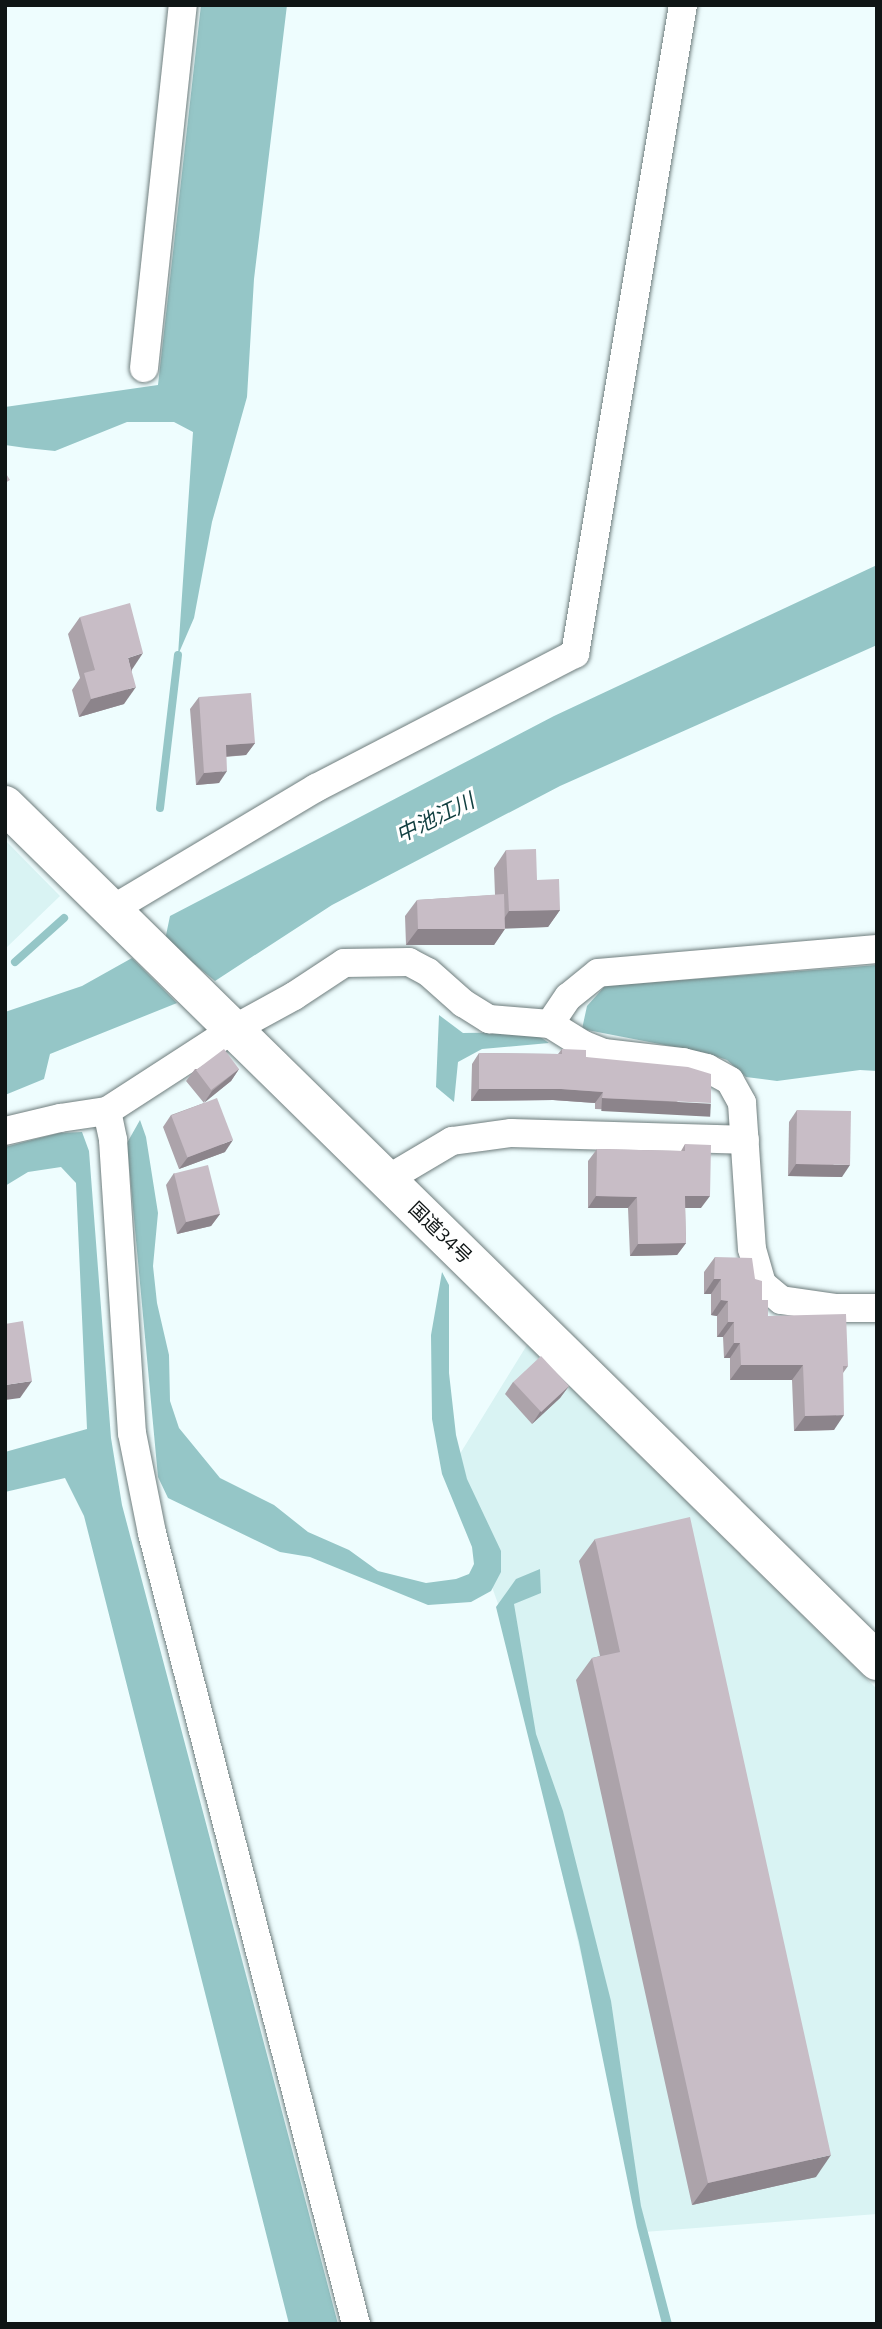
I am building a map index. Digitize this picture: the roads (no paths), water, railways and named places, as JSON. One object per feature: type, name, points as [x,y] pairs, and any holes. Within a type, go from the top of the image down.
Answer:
[{"type":"highway","name":"国道34号","points":[[5,805],[877,1661]]},
{"type":"street","points":[[144,368],[183,5]]},
{"type":"street","points":[[120,918],[316,788],[575,654],[683,5]]},
{"type":"street","points":[[550,1024],[568,997],[598,973],[877,949]]},
{"type":"street","points":[[5,1131],[60,1118],[107,1111],[224,1021],[294,996],[344,963],[409,962],[428,972],[463,1003],[489,1019],[550,1024],[584,1045],[604,1053],[683,1062],[707,1068],[730,1081],[741,1103],[752,1249],[762,1284],[781,1300],[836,1308],[877,1308]]},
{"type":"street","points":[[107,1111],[113,1140],[132,1433],[152,1533],[356,2324]]},
{"type":"street","points":[[386,1180],[452,1141],[511,1133],[745,1140]]},
{"type":"water","points":[[201,5],[287,5],[254,279],[247,397],[212,522],[194,618],[178,655],[193,432],[174,422],[127,422],[55,451],[26,448],[5,445],[5,407],[158,385]]},
{"type":"water","name":"中池江川","points":[[877,565],[877,645],[560,786],[332,905],[215,981],[165,940],[170,916],[554,716]]},
{"type":"water","points":[[132,958],[177,1003],[50,1054],[44,1079],[5,1095],[5,1012],[82,986]]},
{"type":"water","points":[[877,965],[877,1071],[860,1070],[777,1081],[746,1077],[727,1060],[706,1053],[582,1029],[587,1006],[605,986]]},
{"type":"water","points":[[439,1015],[463,1033],[533,1032],[549,1043],[482,1049],[458,1062],[454,1102],[436,1087]]},
{"type":"water","points":[[140,1120],[146,1137],[158,1213],[153,1266],[157,1303],[169,1355],[170,1401],[179,1428],[220,1478],[274,1505],[308,1532],[349,1550],[378,1571],[426,1583],[456,1579],[469,1574],[474,1564],[472,1547],[442,1474],[432,1419],[431,1335],[442,1272],[449,1285],[449,1373],[456,1435],[467,1479],[501,1551],[501,1572],[491,1591],[471,1602],[428,1605],[310,1557],[280,1552],[168,1498],[158,1477],[127,1143]]},
{"type":"water","points":[[82,1132],[89,1151],[111,1438],[122,1505],[338,2324],[289,2324],[84,1516],[65,1478],[5,1492],[5,1452],[87,1429],[76,1183],[61,1167],[28,1172],[5,1186],[5,1147],[59,1133]]},
{"type":"water","points":[[540,1569],[541,1593],[514,1604],[536,1734],[563,1811],[611,2001],[641,2206],[672,2324],[662,2324],[637,2227],[579,1942],[496,1607],[516,1579]]},
{"type":"waterway","points":[[160,808],[178,655]]},
{"type":"waterway","points":[[15,962],[64,918]]}]
